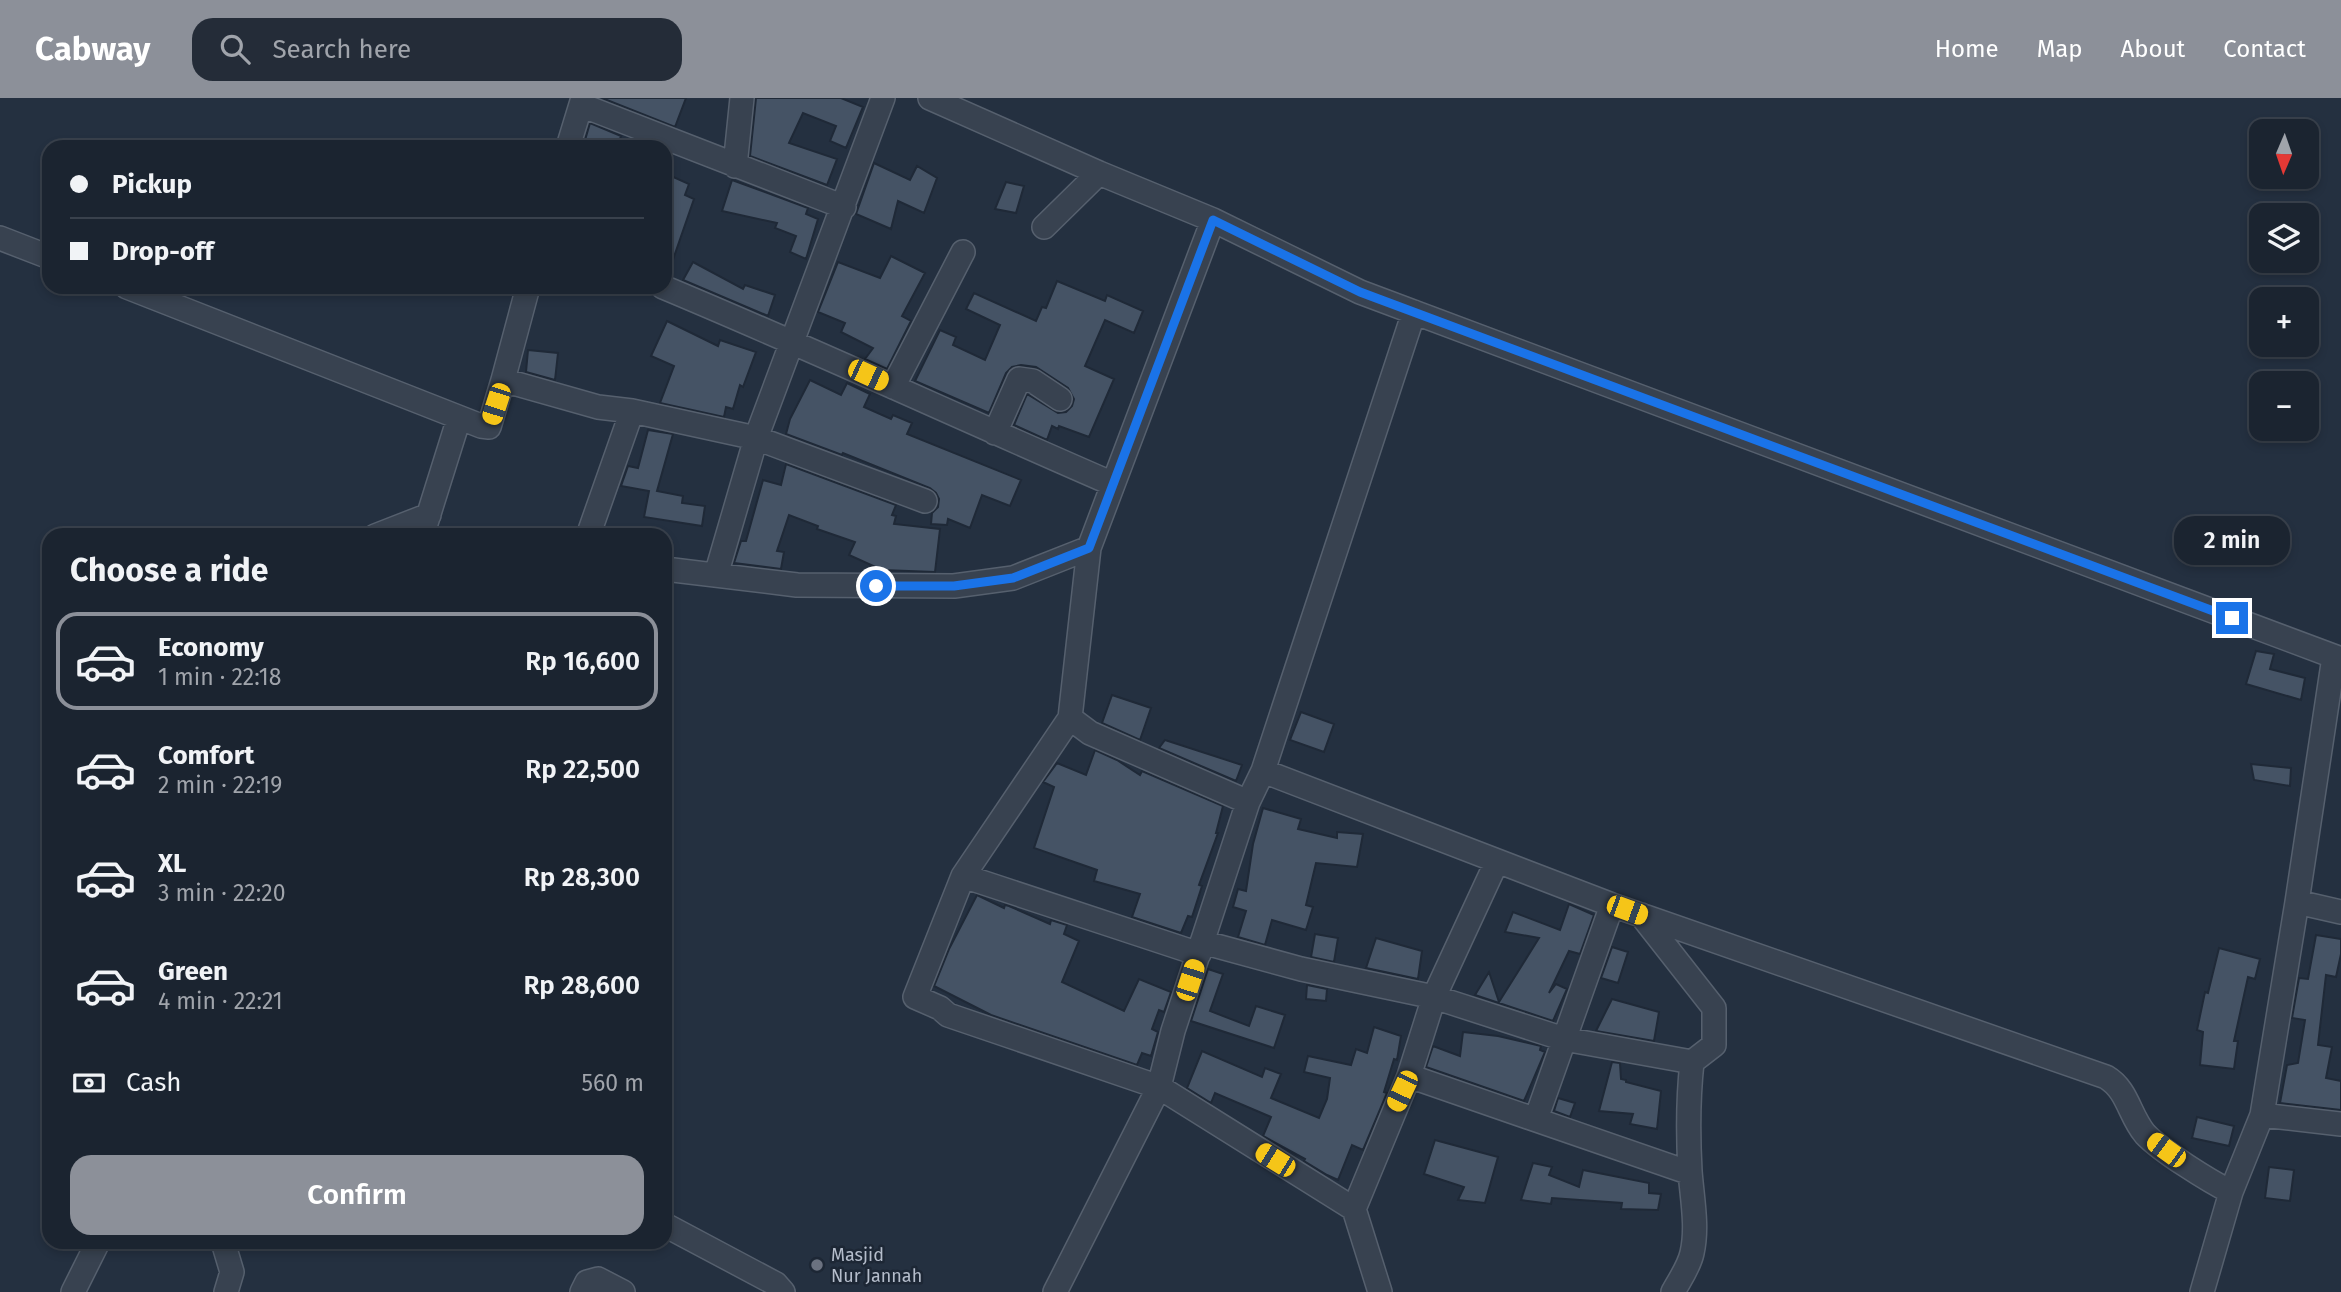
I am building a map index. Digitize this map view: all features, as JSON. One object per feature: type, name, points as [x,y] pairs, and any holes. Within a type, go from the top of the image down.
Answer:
[{"type":"street","points":[[735,166],[742,98]]},
{"type":"street","points":[[716,575],[756,438],[883,98]]},
{"type":"street","points":[[930,98],[1213,220],[1360,292],[2338,658],[2262,1115],[2231,1192],[2202,1292]]},
{"type":"street","points":[[570,140],[582,102],[735,166],[844,207]]},
{"type":"street","points":[[1044,227],[1099,173]]},
{"type":"street","points":[[1213,220],[1089,548],[1070,718],[963,876],[915,997],[940,1008],[948,1015],[1159,1087],[1354,1209]]},
{"type":"street","points":[[0,238],[42,254]]},
{"type":"street","points":[[893,387],[963,252]]},
{"type":"street","points":[[672,291],[794,341],[1114,484]]},
{"type":"street","points":[[145,294],[459,418],[489,427],[526,294]]},
{"type":"street","points":[[1055,1292],[1159,1087],[1173,1031],[1248,802],[1263,771],[1414,312]]},
{"type":"street","points":[[995,433],[1019,379],[1033,381],[1060,399]]},
{"type":"street","points":[[503,380],[598,407],[632,411],[756,438],[925,501]]},
{"type":"street","points":[[591,528],[632,411]]},
{"type":"street","points":[[426,525],[459,418]]},
{"type":"street","points":[[672,570],[797,585],[954,586],[1013,578],[1089,548]]},
{"type":"street","points":[[1070,718],[1090,733],[1248,802]]},
{"type":"street","points":[[1263,771],[1612,905],[2106,1077],[2116,1083],[2123,1092],[2136,1121],[2147,1136],[2204,1178],[2231,1192]]},
{"type":"street","points":[[1380,1292],[1354,1209],[1409,1076],[1434,997],[1497,861]]},
{"type":"street","points":[[963,876],[1200,948],[1434,997],[1564,1039],[1692,1062]]},
{"type":"street","points":[[2297,902],[2341,912]]},
{"type":"street","points":[[1536,1119],[1612,905]]},
{"type":"street","points":[[1641,915],[1714,1008],[1714,1045],[1692,1062],[1689,1091],[1690,1173],[1695,1233],[1687,1267],[1673,1292]]},
{"type":"street","points":[[1409,1076],[1690,1173]]},
{"type":"street","points":[[2262,1115],[2341,1124]]},
{"type":"street","points":[[672,1229],[776,1284],[783,1292]]},
{"type":"street","points":[[73,1292],[94,1249]]},
{"type":"street","points":[[225,1249],[232,1272],[226,1292]]},
{"type":"street","points":[[582,1292],[587,1282],[598,1279],[623,1292]]},
{"type":"building","points":[[602,98],[686,98],[675,127]]},
{"type":"building","points":[[756,98],[841,98],[863,107],[846,148],[830,141],[836,126],[803,113],[789,143],[837,159],[827,185],[750,156]]},
{"type":"building","points":[[590,123],[621,136],[620,140],[585,140]]},
{"type":"building","points":[[874,163],[910,180],[917,166],[937,178],[924,213],[898,201],[891,229],[856,214]]},
{"type":"building","points":[[672,176],[689,184],[685,195],[694,199],[672,262]]},
{"type":"building","points":[[732,180],[808,208],[806,214],[818,219],[806,259],[790,252],[796,236],[775,228],[777,223],[722,211]]},
{"type":"building","points":[[1006,182],[1024,186],[1016,213],[995,209]]},
{"type":"building","points":[[891,256],[925,273],[902,316],[911,321],[887,369],[865,359],[873,348],[841,332],[845,323],[818,312],[838,262],[880,278]]},
{"type":"building","points":[[693,262],[743,289],[745,285],[775,295],[768,316],[683,280]]},
{"type":"building","points":[[1057,281],[1105,301],[1107,295],[1143,311],[1134,333],[1105,320],[1085,366],[1114,379],[1089,437],[1052,426],[1047,440],[1014,425],[1027,394],[1058,413],[1066,412],[1072,406],[1074,399],[1068,388],[1036,367],[1012,367],[1006,373],[989,413],[915,381],[940,330],[956,337],[953,345],[985,360],[1000,325],[966,309],[974,293],[1036,321],[1042,307],[1046,308]]},
{"type":"building","points":[[667,321],[718,346],[720,340],[756,352],[743,387],[740,385],[733,409],[726,407],[724,417],[660,403],[674,366],[651,356]]},
{"type":"building","points":[[528,350],[558,353],[555,380],[526,372]]},
{"type":"building","points":[[810,380],[841,395],[847,383],[870,394],[864,407],[891,419],[893,415],[912,423],[907,434],[1021,480],[1010,506],[982,495],[970,528],[948,519],[947,525],[931,524],[932,513],[938,507],[939,499],[930,488],[843,453],[842,455],[786,434],[790,419]]},
{"type":"building","points":[[648,430],[673,434],[657,491],[683,496],[682,503],[705,506],[702,526],[644,517],[649,491],[621,486],[628,466],[638,468]]},
{"type":"building","points":[[786,464],[896,505],[892,515],[896,516],[894,524],[940,529],[935,572],[882,570],[849,555],[855,542],[817,529],[818,526],[789,515],[777,551],[784,552],[781,569],[734,563],[741,541],[746,541],[763,480],[781,485]]},
{"type":"building","points":[[2256,651],[2274,654],[2270,669],[2305,678],[2301,700],[2246,684]]},
{"type":"building","points":[[1112,695],[1151,708],[1140,740],[1102,723]]},
{"type":"building","points":[[1301,712],[1334,724],[1324,752],[1290,740]]},
{"type":"building","points":[[1165,740],[1242,765],[1236,781],[1159,748]]},
{"type":"building","points":[[1095,750],[1140,775],[1142,771],[1223,806],[1218,833],[1199,885],[1202,886],[1192,917],[1188,916],[1181,933],[1132,917],[1140,894],[1094,881],[1097,870],[1034,848],[1054,787],[1043,782],[1057,763],[1086,775]]},
{"type":"building","points":[[2251,764],[2291,768],[2290,786],[2254,780]]},
{"type":"building","points":[[1263,808],[1301,819],[1298,829],[1337,838],[1337,832],[1363,834],[1357,867],[1316,863],[1306,905],[1313,907],[1306,930],[1272,920],[1265,945],[1238,937],[1246,911],[1233,907],[1238,889],[1246,891],[1253,844]]},
{"type":"building","points":[[977,895],[1004,908],[1005,905],[1009,906],[1050,924],[1051,920],[1067,925],[1064,934],[1079,941],[1062,982],[1124,1011],[1139,979],[1171,992],[1164,1012],[1159,1010],[1152,1029],[1158,1032],[1151,1056],[1142,1053],[1137,1065],[991,1015],[934,986],[949,949]]},
{"type":"building","points":[[1569,904],[1594,915],[1580,954],[1569,951],[1549,993],[1556,984],[1567,989],[1553,1021],[1475,995],[1489,972],[1499,1002],[1539,938],[1505,932],[1513,912],[1560,930]]},
{"type":"building","points":[[1315,934],[1338,938],[1334,962],[1311,957]]},
{"type":"building","points":[[2316,935],[2341,939],[2336,977],[2326,975],[2318,1045],[2332,1047],[2326,1078],[2341,1081],[2341,1110],[2280,1103],[2287,1065],[2298,1063],[2305,1020],[2292,1018],[2299,978],[2308,979]]},
{"type":"building","points":[[1376,938],[1422,951],[1418,979],[1366,968]]},
{"type":"building","points":[[1612,947],[1628,952],[1618,983],[1601,978]]},
{"type":"building","points":[[2219,948],[2260,959],[2255,979],[2248,977],[2234,1041],[2238,1041],[2234,1069],[2200,1065],[2203,1032],[2197,1030],[2205,992],[2208,993]]},
{"type":"building","points":[[1208,969],[1223,974],[1210,1011],[1249,1026],[1256,1006],[1285,1015],[1274,1048],[1191,1021]]},
{"type":"building","points":[[1307,985],[1327,989],[1326,1001],[1306,999]]},
{"type":"building","points":[[1612,999],[1659,1012],[1654,1041],[1596,1031]]},
{"type":"building","points":[[1374,1027],[1401,1036],[1397,1060],[1394,1059],[1384,1092],[1387,1093],[1363,1150],[1352,1145],[1338,1180],[1263,1136],[1271,1117],[1215,1093],[1211,1103],[1187,1088],[1202,1051],[1262,1077],[1265,1068],[1281,1074],[1271,1098],[1319,1118],[1327,1099],[1330,1078],[1304,1072],[1308,1056],[1351,1065],[1356,1049],[1367,1053]]},
{"type":"building","points":[[1463,1032],[1498,1036],[1541,1046],[1540,1050],[1545,1052],[1524,1101],[1426,1067],[1433,1046],[1460,1056]]},
{"type":"building","points":[[1612,1062],[1620,1063],[1621,1079],[1626,1082],[1661,1091],[1657,1129],[1630,1124],[1633,1114],[1599,1111]]},
{"type":"building","points":[[1558,1098],[1575,1103],[1570,1117],[1554,1111]]},
{"type":"building","points":[[2197,1117],[2234,1126],[2229,1146],[2192,1138]]},
{"type":"building","points":[[1435,1140],[1498,1157],[1485,1203],[1458,1200],[1464,1187],[1424,1174]]},
{"type":"building","points":[[1533,1163],[1552,1167],[1549,1175],[1579,1187],[1583,1170],[1649,1183],[1649,1193],[1661,1194],[1658,1210],[1621,1209],[1622,1203],[1552,1198],[1551,1204],[1521,1200]]},
{"type":"building","points":[[2269,1167],[2294,1170],[2290,1201],[2265,1198]]},
{"type":"place","name":"Masjid Nur Jannah","points":[[817,1265]]},
{"type":"route","points":[[876,586],[954,586],[1013,578],[1089,548],[1213,220],[1360,292],[2232,618]]}]
